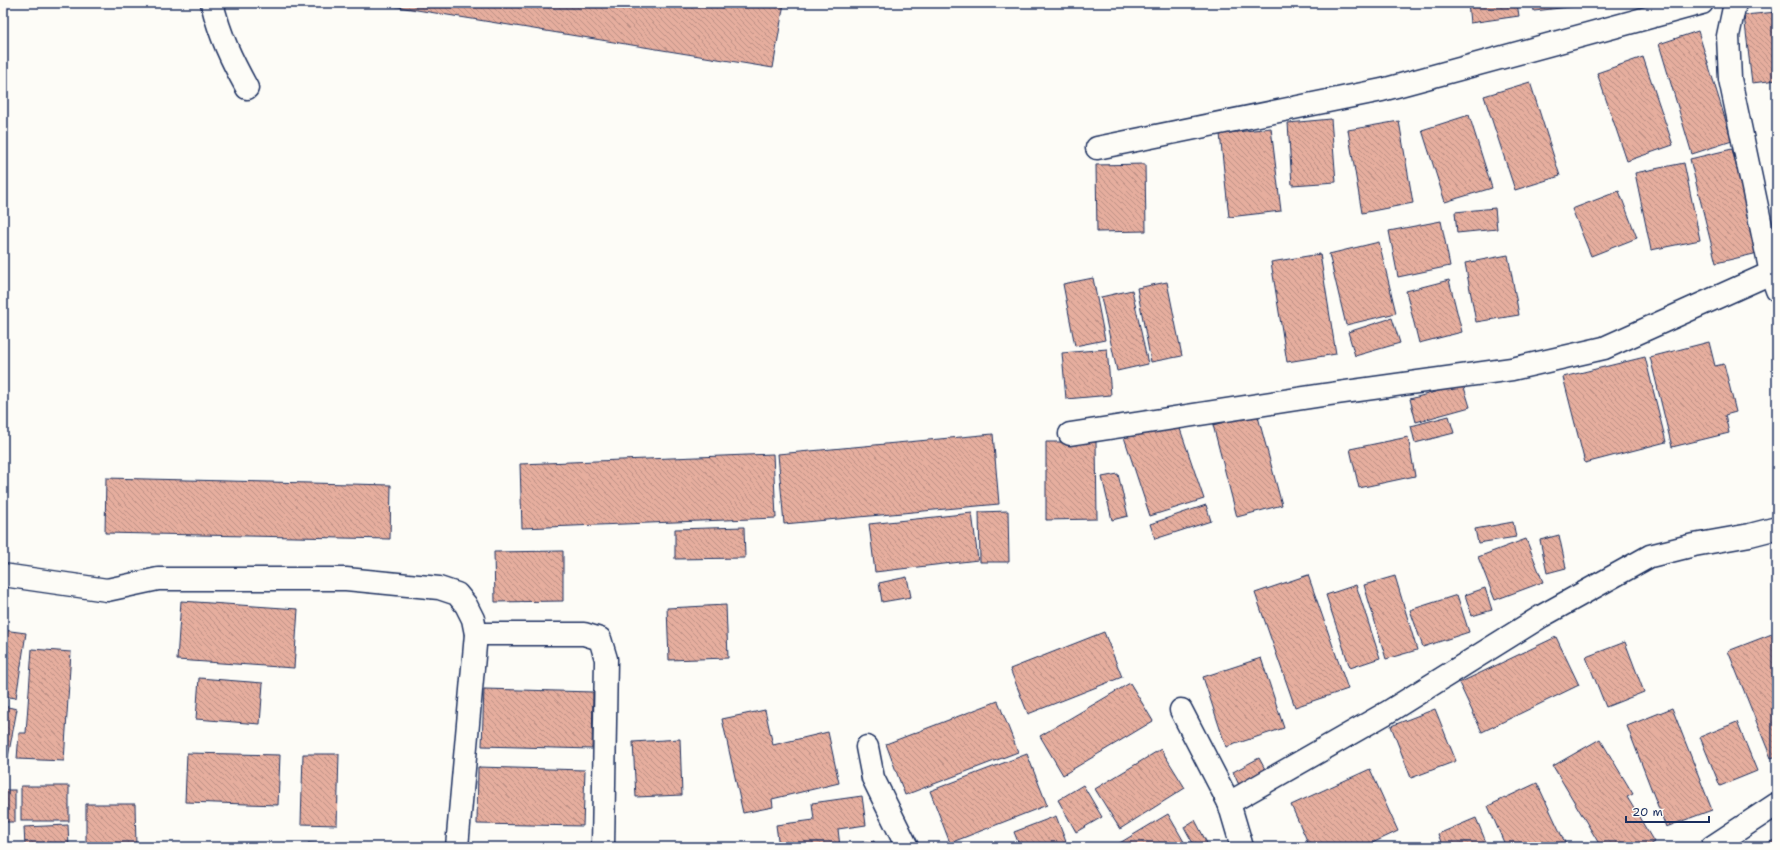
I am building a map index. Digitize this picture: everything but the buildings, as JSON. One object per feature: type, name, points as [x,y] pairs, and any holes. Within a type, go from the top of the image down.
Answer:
[{"type":"street","points":[[212,3],[218,30],[231,59],[247,88]]},
{"type":"street","points":[[1097,148],[1382,90],[1702,3]]},
{"type":"street","points":[[1070,434],[1323,395],[1512,370],[1604,348],[1774,282],[1730,79],[1728,36],[1735,3]]},
{"type":"street","points":[[1229,803],[1388,712],[1542,616],[1650,556],[1694,545],[1750,535],[1777,528]]},
{"type":"street","points":[[3,575],[107,590],[158,578],[346,579],[439,588],[456,594],[466,605],[473,619],[476,634],[457,847]]},
{"type":"street","points":[[476,634],[584,634],[600,639],[606,659],[603,847]]},
{"type":"street","points":[[1181,710],[1229,803],[1242,847]]},
{"type":"street","points":[[867,747],[874,778],[907,847]]},
{"type":"street","points":[[1712,847],[1777,804]]}]
